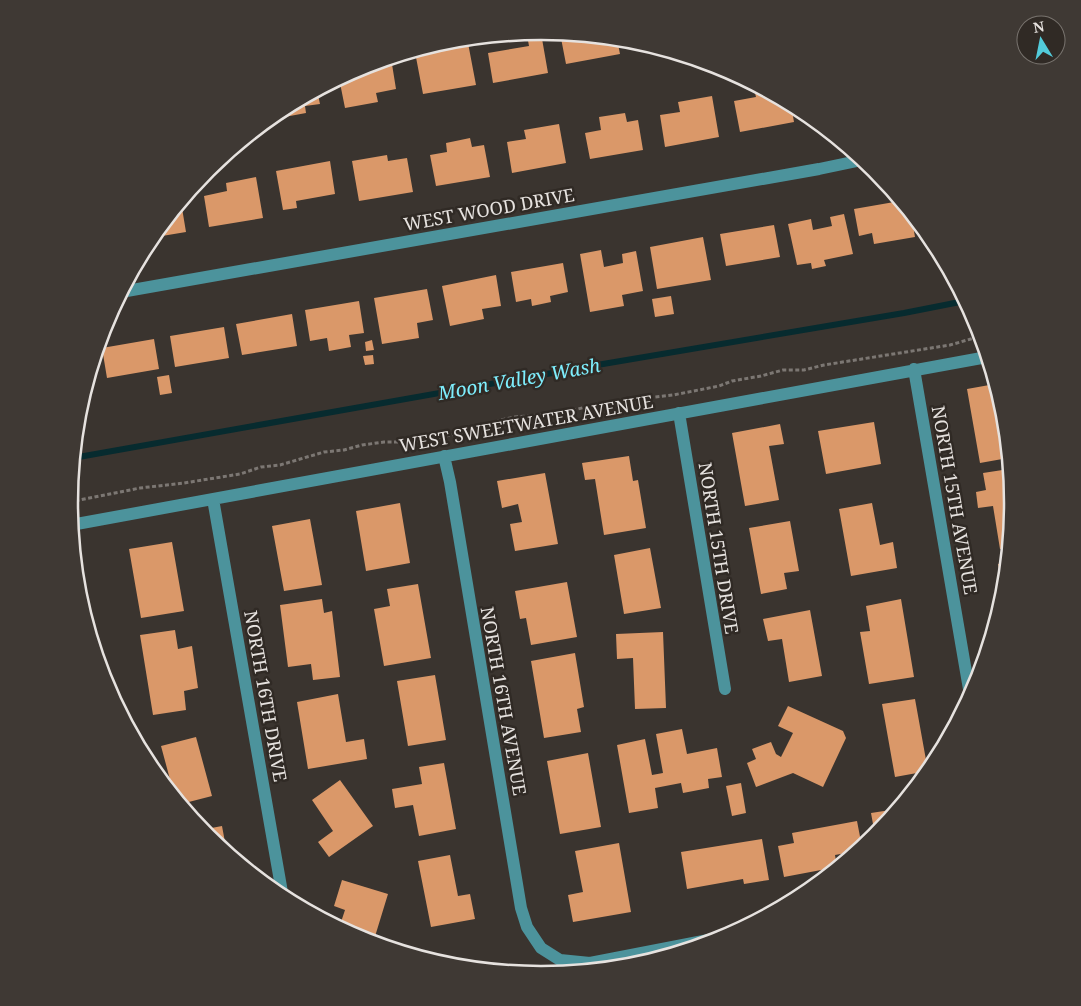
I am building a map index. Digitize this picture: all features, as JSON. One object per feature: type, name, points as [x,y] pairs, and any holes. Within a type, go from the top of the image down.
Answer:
[{"type":"street","name":"WEST WOOD DRIVE","points":[[129,291],[853,162]]},
{"type":"street","name":"WEST SWEETWATER AVENUE","points":[[78,525],[980,358]]},
{"type":"street","name":"NORTH 15TH AVENUE","points":[[914,369],[968,681]]},
{"type":"street","name":"NORTH 15TH DRIVE","points":[[679,413],[725,689]]},
{"type":"street","name":"NORTH 16TH AVENUE","points":[[444,456],[522,908],[527,927],[541,948],[560,960],[590,963],[660,950]]},
{"type":"street","name":"NORTH 16TH DRIVE","points":[[213,499],[281,886]]},
{"type":"path","points":[[78,500],[140,488],[240,474],[324,452],[344,450],[362,445],[384,442],[410,442],[440,437],[515,417],[563,413],[597,404],[673,395],[719,386],[732,381],[762,376],[782,370],[804,370],[824,365],[950,345],[973,338]]},
{"type":"building","points":[[528,40],[542,40],[548,73],[493,83],[488,53],[529,46]]},
{"type":"building","points":[[561,41],[619,47],[620,54],[566,64]]},
{"type":"building","points":[[469,46],[476,85],[423,94],[416,58]]},
{"type":"building","points":[[392,65],[396,89],[376,93],[378,102],[345,108],[341,86],[363,75]]},
{"type":"building","points":[[755,93],[793,115],[794,122],[740,132],[734,101],[756,97]]},
{"type":"building","points":[[712,96],[719,137],[665,147],[660,115],[680,112],[678,102]]},
{"type":"building","points":[[319,97],[320,104],[305,106],[306,113],[285,117]]},
{"type":"building","points":[[625,113],[627,122],[638,120],[643,150],[590,159],[585,133],[601,130],[599,117]]},
{"type":"building","points":[[559,124],[566,163],[512,173],[507,142],[526,139],[524,130]]},
{"type":"building","points":[[470,138],[472,147],[484,145],[490,177],[436,186],[430,155],[447,152],[446,143]]},
{"type":"building","points":[[387,155],[388,161],[407,158],[413,192],[359,201],[352,161]]},
{"type":"building","points":[[330,161],[335,194],[296,201],[297,208],[283,210],[276,171]]},
{"type":"building","points":[[256,177],[263,218],[209,227],[204,196],[227,191],[226,183]]},
{"type":"building","points":[[893,202],[914,229],[915,237],[874,244],[872,233],[859,236],[854,209]]},
{"type":"building","points":[[182,210],[186,232],[163,236]]},
{"type":"building","points":[[844,214],[853,254],[824,260],[826,266],[812,269],[811,263],[797,265],[788,224],[811,219],[813,230],[832,226],[830,217]]},
{"type":"building","points":[[774,225],[780,257],[726,266],[720,234]]},
{"type":"building","points":[[703,237],[711,280],[657,289],[650,247]]},
{"type":"building","points":[[601,250],[604,267],[623,263],[622,254],[636,251],[643,291],[622,295],[624,306],[590,312],[580,254]]},
{"type":"building","points":[[563,263],[568,292],[550,296],[551,302],[532,306],[531,299],[516,302],[511,272]]},
{"type":"building","points":[[496,275],[501,306],[482,309],[484,319],[450,326],[442,286]]},
{"type":"building","points":[[427,289],[433,320],[417,323],[419,338],[382,344],[374,298]]},
{"type":"building","points":[[671,296],[674,314],[655,317],[652,299]]},
{"type":"building","points":[[359,301],[364,333],[349,335],[351,347],[329,351],[327,338],[310,341],[305,310]]},
{"type":"building","points":[[292,314],[297,346],[242,355],[236,324]]},
{"type":"building","points":[[224,327],[229,358],[175,367],[170,336]]},
{"type":"building","points":[[154,339],[159,369],[107,378],[103,352],[105,348]]},
{"type":"building","points":[[372,340],[374,350],[366,351],[365,342]]},
{"type":"building","points":[[373,355],[374,364],[365,365],[363,356]]},
{"type":"building","points":[[169,375],[172,393],[160,395],[157,377]]},
{"type":"building","points":[[989,385],[995,413],[1002,459],[980,463],[967,389]]},
{"type":"building","points":[[874,422],[881,464],[826,474],[818,431]]},
{"type":"building","points":[[780,424],[784,444],[769,446],[779,500],[745,506],[732,433]]},
{"type":"building","points":[[629,456],[633,481],[638,480],[646,528],[604,535],[595,479],[585,480],[582,463]]},
{"type":"building","points":[[1003,470],[1004,503],[1001,549],[993,506],[978,508],[976,492],[986,490],[983,473]]},
{"type":"building","points":[[545,473],[558,544],[515,551],[510,524],[522,522],[518,504],[502,508],[497,481]]},
{"type":"building","points":[[400,503],[410,563],[366,571],[356,511]]},
{"type":"building","points":[[872,503],[880,545],[893,542],[897,568],[851,576],[839,509]]},
{"type":"building","points":[[310,519],[322,585],[284,591],[272,526]]},
{"type":"building","points":[[790,521],[799,571],[784,573],[787,589],[761,594],[749,528]]},
{"type":"building","points":[[172,542],[184,611],[141,618],[129,549]]},
{"type":"building","points":[[650,548],[661,608],[624,614],[614,555]]},
{"type":"building","points":[[567,582],[577,637],[531,645],[526,618],[520,619],[515,591]]},
{"type":"building","points":[[418,584],[431,658],[384,666],[374,609],[390,606],[387,589]]},
{"type":"building","points":[[322,599],[324,613],[332,611],[340,677],[313,680],[311,664],[288,667],[280,605]]},
{"type":"building","points":[[901,599],[914,677],[869,684],[860,632],[870,631],[866,606]]},
{"type":"building","points":[[810,610],[822,676],[789,682],[782,639],[768,641],[763,619]]},
{"type":"building","points":[[175,630],[178,649],[192,646],[198,688],[184,691],[186,710],[153,715],[140,635]]},
{"type":"building","points":[[663,632],[666,708],[635,709],[633,658],[617,659],[616,634]]},
{"type":"building","points":[[575,653],[584,707],[577,709],[581,732],[544,738],[531,661]]},
{"type":"building","points":[[435,675],[446,740],[408,746],[397,681]]},
{"type":"building","points":[[338,694],[346,742],[364,739],[367,759],[308,769],[297,702]]},
{"type":"building","points":[[915,699],[926,759],[916,773],[895,777],[882,704]]},
{"type":"building","points":[[788,706],[843,731],[846,738],[823,787],[793,773],[756,787],[747,763],[756,759],[752,749],[771,742],[776,754],[781,757],[793,733],[778,726]]},
{"type":"building","points":[[682,729],[687,754],[717,748],[722,777],[708,779],[709,788],[683,793],[681,783],[655,788],[658,808],[629,813],[617,745],[645,739],[652,775],[663,773],[656,734]]},
{"type":"building","points":[[196,737],[212,796],[187,802],[171,781],[161,746]]},
{"type":"building","points":[[588,753],[601,827],[560,834],[547,761]]},
{"type":"building","points":[[444,763],[456,829],[419,836],[413,805],[395,808],[392,789],[422,784],[419,767]]},
{"type":"building","points":[[340,780],[373,826],[329,857],[318,842],[333,831],[312,800]]},
{"type":"building","points":[[741,783],[746,813],[732,816],[726,786]]},
{"type":"building","points":[[887,811],[873,825],[871,813]]},
{"type":"building","points":[[857,821],[860,837],[843,854],[835,855],[836,859],[822,870],[784,877],[778,846],[794,843],[792,833]]},
{"type":"building","points":[[222,826],[225,841],[213,830],[211,828]]},
{"type":"building","points":[[762,839],[769,880],[744,884],[743,879],[687,889],[681,852]]},
{"type":"building","points":[[619,843],[631,912],[573,922],[568,895],[583,892],[575,851]]},
{"type":"building","points":[[450,855],[458,896],[470,894],[475,919],[431,927],[418,861]]},
{"type":"building","points":[[342,880],[388,894],[375,935],[341,921],[345,910],[334,906]]},
{"type":"waterway","name":"Moon Valley Wash","points":[[80,457],[958,302]]}]
